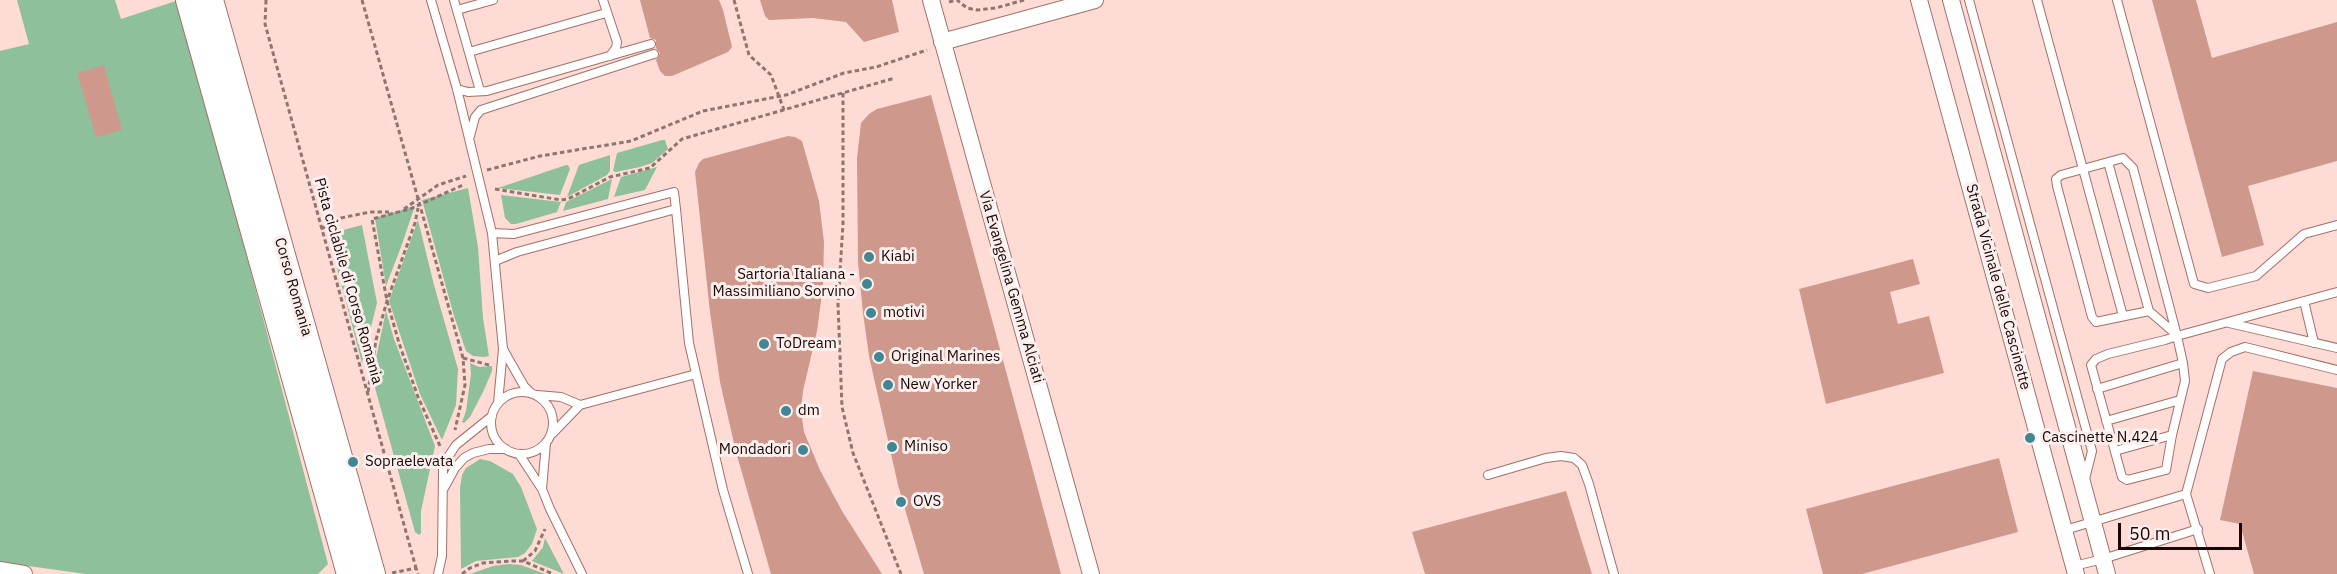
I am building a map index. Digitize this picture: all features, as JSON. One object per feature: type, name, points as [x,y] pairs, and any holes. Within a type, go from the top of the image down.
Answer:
[{"type":"main road","name":"Corso Romania","points":[[188,0],[349,574]]},
{"type":"main road","name":"Corso Romania","points":[[211,0],[381,573]]},
{"type":"street","points":[[943,44],[1095,0]]},
{"type":"street","name":"Strada Vicinale delle Cascinette","points":[[1919,0],[2075,570]]},
{"type":"street","name":"Strada Vicinale delle Cascinette","points":[[1951,0],[2035,275],[2105,567]]},
{"type":"street","name":"Via Evangelina Gemma Alciati","points":[[932,3],[1091,574]]},
{"type":"street","points":[[0,570],[24,574]]},
{"type":"lane","points":[[431,0],[457,89],[492,233],[503,349],[498,403],[492,416],[491,429],[495,438],[506,449]]},
{"type":"lane","points":[[454,0],[480,92]]},
{"type":"lane","points":[[457,10],[493,0]]},
{"type":"lane","points":[[603,0],[617,42],[610,56]]},
{"type":"lane","points":[[1969,0],[2035,275]]},
{"type":"lane","points":[[2037,0],[2123,316]]},
{"type":"lane","points":[[2116,0],[2194,284],[2208,288],[2256,276],[2304,234],[2337,225]]},
{"type":"lane","points":[[469,52],[606,13]]},
{"type":"lane","points":[[457,89],[468,92],[487,91],[651,44]]},
{"type":"lane","points":[[469,140],[475,117],[481,110],[654,54]]},
{"type":"lane","points":[[2149,311],[2096,322],[2092,317],[2056,179],[2083,168],[2123,158],[2133,168],[2177,336],[2185,381],[2166,470],[2127,480],[2122,477],[2097,389],[2091,365],[2096,359],[2177,336],[2226,322],[2337,293]]},
{"type":"lane","points":[[2108,162],[2149,311],[2177,336]]},
{"type":"lane","points":[[492,233],[514,234],[674,192],[689,343],[723,489],[748,574]]},
{"type":"lane","points":[[495,261],[517,252],[676,209]]},
{"type":"lane","points":[[2304,301],[2314,343]]},
{"type":"lane","points":[[2226,322],[2337,348]]},
{"type":"lane","points":[[2210,574],[2186,494],[2222,359],[2231,352],[2245,347],[2337,370]]},
{"type":"lane","points":[[503,349],[524,386],[549,406],[552,415],[551,435]]},
{"type":"lane","points":[[2097,389],[2183,363]]},
{"type":"lane","points":[[444,488],[455,468],[464,458],[473,453],[489,449],[506,449],[519,454],[530,454],[546,443],[564,419],[580,405],[696,374]]},
{"type":"lane","points":[[498,403],[512,393],[561,398],[580,405]]},
{"type":"lane","points":[[2106,421],[2180,400]]},
{"type":"lane","points":[[438,574],[442,556],[443,469],[449,453],[456,445],[492,416]]},
{"type":"lane","points":[[2115,451],[2172,435]]},
{"type":"lane","points":[[542,489],[546,443]]},
{"type":"lane","points":[[519,454],[542,489],[582,574]]},
{"type":"lane","points":[[1488,475],[1546,458],[1561,456],[1574,458],[1582,465],[1589,484],[1614,574]]},
{"type":"lane","points":[[2065,530],[2186,494]]},
{"type":"lane","points":[[2075,570],[2105,567],[2198,529]]},
{"type":"path","name":"Pista ciclabile di Corso Romania","points":[[266,0],[265,24],[418,574]]},
{"type":"path","points":[[362,0],[462,358],[465,385],[455,430]]},
{"type":"path","points":[[734,0],[749,55],[771,75],[784,110]]},
{"type":"path","points":[[932,3],[957,0],[967,8],[977,10],[996,8],[1024,0]]},
{"type":"path","points":[[487,170],[540,156],[631,141],[710,110],[780,96],[844,73],[876,67],[943,44]]},
{"type":"path","points":[[493,185],[495,190],[561,200],[568,199],[610,177],[650,168],[682,139],[896,78]]},
{"type":"path","points":[[843,93],[843,224],[838,304],[842,407],[853,453],[901,574]]},
{"type":"path","points":[[439,447],[418,397],[387,301],[372,219],[418,203],[438,185],[462,177]]},
{"type":"path","points":[[321,229],[341,218],[370,212],[396,212],[463,185]]},
{"type":"path","points":[[367,394],[376,340],[387,301],[415,223],[418,203]]},
{"type":"path","points":[[462,358],[479,364],[488,363],[493,369]]},
{"type":"path","points":[[523,561],[535,551],[541,541],[550,509]]},
{"type":"path","points":[[462,574],[483,563],[497,561],[523,561],[553,574]]},
{"type":"path","points":[[381,573],[396,573],[416,568]]},
{"type":"green space","points":[[17,0],[115,0],[121,19],[179,0],[328,564],[318,574],[86,574],[0,562],[0,51],[29,44]]},
{"type":"green space","points":[[665,140],[668,149],[652,163],[613,171],[617,153]]},
{"type":"green space","points":[[610,155],[610,171],[607,175],[567,197],[579,165]]},
{"type":"green space","points":[[566,165],[570,169],[560,195],[498,188]]},
{"type":"green space","points":[[657,167],[645,190],[614,197],[621,177]]},
{"type":"green space","points":[[612,179],[608,199],[563,211],[566,202]]},
{"type":"green space","points":[[468,188],[478,247],[483,318],[489,356],[484,357],[473,356],[466,351],[422,200]]},
{"type":"green space","points":[[501,195],[561,202],[557,212],[511,224],[505,218]]},
{"type":"green space","points":[[415,206],[401,247],[386,286],[375,218]]},
{"type":"green space","points":[[418,220],[458,369],[456,405],[442,440],[420,394],[389,301]]},
{"type":"green space","points":[[362,225],[377,303],[362,363],[328,234]]},
{"type":"green space","points":[[386,311],[394,339],[435,446],[421,511],[421,533],[419,535],[415,532],[372,377]]},
{"type":"green space","points":[[470,363],[479,367],[492,366],[492,371],[470,417],[464,423],[462,422],[466,411],[471,374]]},
{"type":"green space","points":[[480,459],[490,461],[513,474],[521,487],[537,529],[532,544],[525,553],[518,557],[476,561],[461,569],[460,488],[462,475],[466,468]]},
{"type":"green space","points":[[545,538],[564,574],[532,561],[543,547]]},
{"type":"green space","points":[[521,565],[545,574],[470,574],[493,566]]},
{"type":"building","points":[[640,0],[719,0],[732,47],[728,52],[672,76],[665,76],[660,71],[656,60],[660,53],[656,48],[656,40],[650,38]]},
{"type":"building","points":[[760,0],[892,0],[899,32],[864,42],[846,22],[813,18],[769,20],[765,16]]},
{"type":"building","points":[[2152,0],[2196,0],[2212,58],[2337,22],[2337,161],[2248,186],[2264,245],[2222,257]]},
{"type":"building","points":[[104,65],[122,130],[96,137],[77,73]]},
{"type":"building","points":[[931,95],[1061,574],[924,574],[898,485],[869,356],[863,313],[858,262],[857,158],[861,123],[869,114],[877,109]]},
{"type":"building","name":"ToDream","points":[[788,136],[802,141],[819,201],[824,242],[823,286],[817,331],[803,391],[801,411],[804,432],[820,470],[842,511],[882,574],[771,574],[736,452],[720,382],[695,172],[703,159]]},
{"type":"building","points":[[1913,259],[1920,284],[1890,292],[1898,324],[1929,316],[1944,373],[1826,404],[1799,289]]},
{"type":"building","points":[[2253,371],[2337,388],[2337,574],[2254,574],[2240,524],[2220,520]]},
{"type":"building","points":[[1999,458],[2018,532],[1862,574],[1823,574],[1806,509]]},
{"type":"building","points":[[1566,491],[1592,574],[1425,574],[1412,532]]},
{"type":"place","name":"Kiabi","points":[[869,257]]},
{"type":"place","name":"Sartoria Italiana - Massimiliano Sorvino","points":[[867,284]]},
{"type":"place","name":"motivi","points":[[871,313]]},
{"type":"place","name":"ToDream","points":[[764,344]]},
{"type":"place","name":"Original Marines","points":[[879,357]]},
{"type":"place","name":"New Yorker","points":[[888,385]]},
{"type":"place","name":"dm","points":[[786,411]]},
{"type":"place","name":"Cascinette N.424","points":[[2030,438]]},
{"type":"place","name":"Miniso","points":[[892,447]]},
{"type":"place","name":"Mondadori","points":[[803,450]]},
{"type":"place","name":"Sopraelevata","points":[[353,462]]},
{"type":"place","name":"OVS","points":[[901,502]]}]
